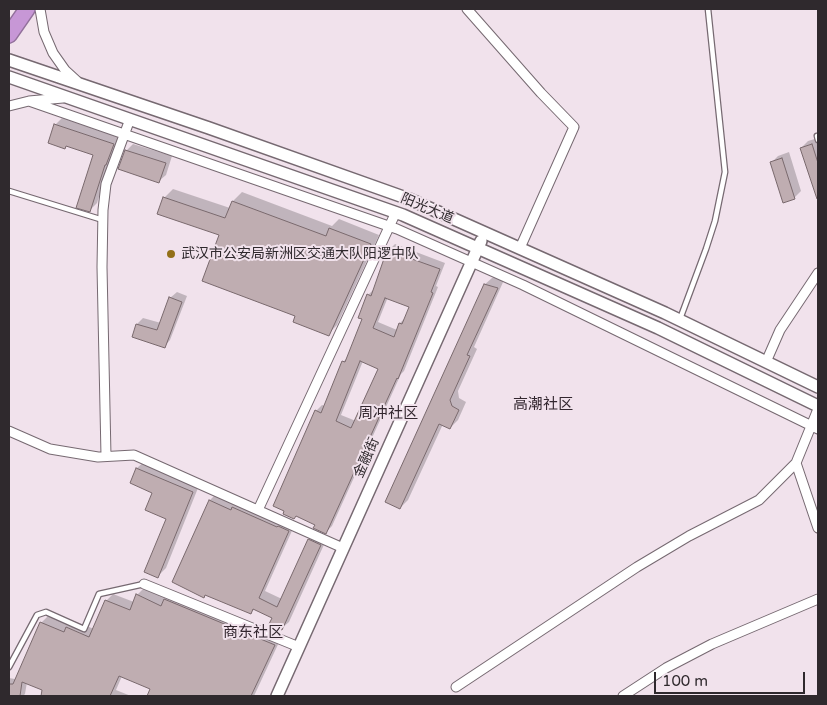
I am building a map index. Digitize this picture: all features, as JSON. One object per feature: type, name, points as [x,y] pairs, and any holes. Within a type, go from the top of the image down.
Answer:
[{"type":"highway","points":[[9,35],[27,9]]},
{"type":"main road","name":"阳光大道","points":[[9,60],[409,199],[679,320],[818,387]]},
{"type":"main road","name":"阳光大道","points":[[9,77],[396,212],[658,328],[818,407]]},
{"type":"main road","name":"金融街","points":[[277,696],[484,232]]},
{"type":"street","points":[[40,9],[44,32],[53,53],[65,70],[81,85]]},
{"type":"street","points":[[466,9],[574,127],[520,248]]},
{"type":"street","points":[[9,106],[29,101],[68,97]]},
{"type":"street","points":[[29,101],[389,226],[523,285],[815,427]]},
{"type":"street","points":[[106,456],[102,267],[103,220],[106,184],[130,119]]},
{"type":"street","points":[[258,510],[396,212]]},
{"type":"street","points":[[766,362],[780,330],[818,273]]},
{"type":"street","points":[[456,686],[637,567],[689,536],[759,500],[796,462],[815,427],[818,407]]},
{"type":"street","points":[[9,431],[50,449],[98,457],[134,455],[344,548]]},
{"type":"street","points":[[796,462],[818,528]]},
{"type":"street","points":[[144,584],[299,647]]},
{"type":"street","points":[[623,696],[666,668],[712,644],[818,599]]},
{"type":"lane","points":[[679,320],[706,249],[725,172],[708,9]]},
{"type":"lane","points":[[9,191],[103,220]]},
{"type":"lane","points":[[9,667],[36,615],[46,612],[84,629],[99,594],[144,584]]},
{"type":"building","points":[[54,124],[114,144],[90,212],[76,208],[93,155],[66,146],[65,149],[48,143]]},
{"type":"building","points":[[812,144],[818,163],[818,199],[800,148]]},
{"type":"building","points":[[125,150],[166,163],[159,183],[118,169]]},
{"type":"building","points":[[782,158],[795,199],[783,203],[770,162]]},
{"type":"building","points":[[163,197],[225,218],[232,201],[326,236],[329,228],[371,244],[329,336],[293,322],[295,316],[202,281],[219,235],[157,214]]},
{"type":"building","points":[[387,250],[440,269],[431,292],[433,293],[398,379],[326,534],[313,528],[315,525],[296,516],[294,519],[283,514],[284,511],[273,506],[315,410],[321,413],[342,361],[345,362],[362,319],[358,318],[367,294],[371,296]],"holes":[[[385,298],[409,307],[402,324],[399,323],[394,337],[373,328]],[[360,361],[378,369],[351,428],[336,421]]]},
{"type":"building","points":[[484,284],[498,288],[467,355],[470,356],[450,400],[452,406],[459,410],[450,429],[439,424],[400,509],[385,502]]},
{"type":"building","points":[[169,297],[182,302],[165,348],[132,337],[136,324],[157,330]]},
{"type":"building","points":[[136,468],[193,492],[158,578],[144,572],[166,519],[145,510],[152,493],[130,483]]},
{"type":"building","points":[[209,500],[231,510],[232,507],[289,531],[259,598],[277,607],[308,539],[321,545],[282,630],[269,624],[272,618],[253,609],[251,614],[205,595],[204,598],[172,582]]},
{"type":"building","points":[[136,594],[161,606],[164,599],[275,645],[251,696],[147,696],[150,689],[119,676],[110,696],[41,696],[42,690],[22,682],[20,696],[9,696],[9,684],[13,684],[40,622],[64,632],[66,627],[89,637],[105,600],[130,610]]},
{"type":"place","name":"武汉市公安局新洲区交通大队阳逻中队","points":[[171,254]]},
{"type":"district","name":"高潮社区","points":[[543,405]]},
{"type":"district","name":"周冲社区","points":[[388,414]]},
{"type":"district","name":"商东社区","points":[[253,633]]}]
